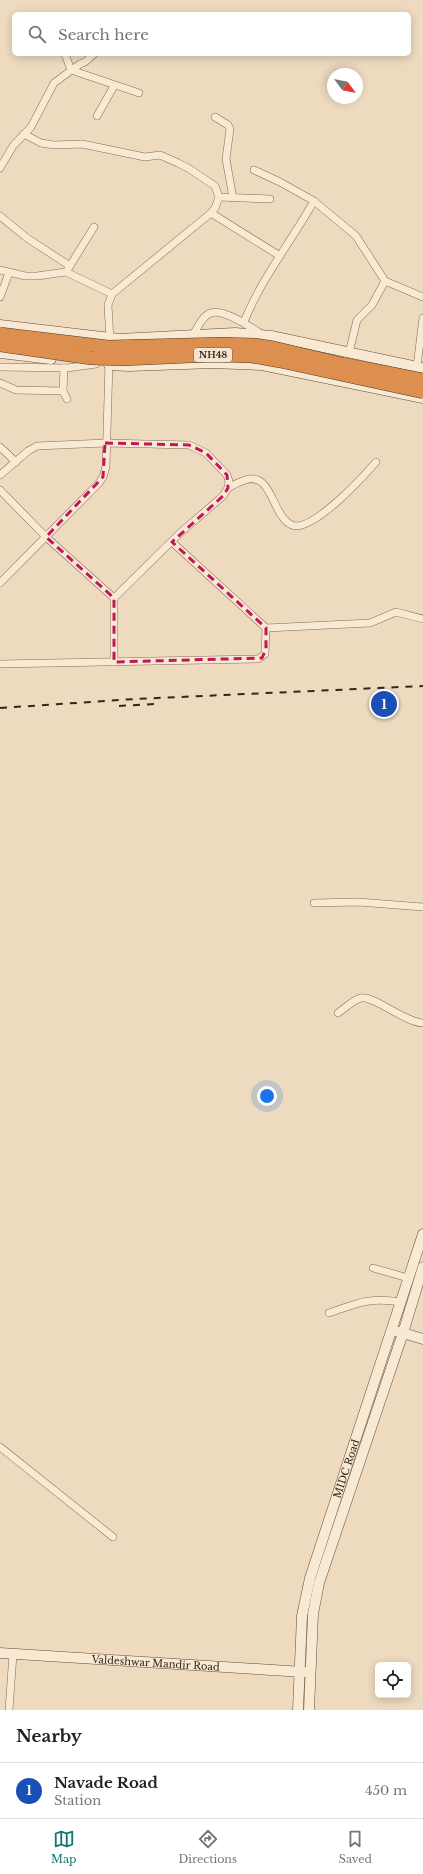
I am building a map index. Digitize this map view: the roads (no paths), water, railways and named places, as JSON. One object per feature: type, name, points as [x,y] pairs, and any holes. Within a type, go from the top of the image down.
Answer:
[{"type":"highway","name":"NH48","points":[[0,334],[108,347],[222,344],[255,345],[423,380]]},
{"type":"highway","name":"NH48","points":[[0,345],[91,358],[123,360],[213,355],[251,356],[423,392]]},
{"type":"main road","points":[[0,325],[110,338],[234,334],[265,336],[420,367]]},
{"type":"main road","points":[[0,352],[108,365],[129,366],[213,363],[262,365],[423,398]]},
{"type":"main road","name":"MIDC Road","points":[[309,1710],[312,1614],[319,1583],[398,1332],[401,1302],[423,1234]]},
{"type":"main road","name":"MIDC Road","points":[[298,1710],[302,1616],[310,1578],[398,1332],[423,1267]]},
{"type":"main road","points":[[398,1332],[423,1339]]},
{"type":"main road","name":"Valdeshwar Mandir Road","points":[[0,1653],[310,1673]]},
{"type":"street","points":[[66,56],[71,70],[114,86],[139,93]]},
{"type":"street","points":[[0,168],[13,146],[36,120],[54,83],[71,70],[86,62],[92,56]]},
{"type":"street","points":[[97,116],[114,86]]},
{"type":"street","points":[[215,117],[228,125],[230,129],[226,159],[233,198]]},
{"type":"street","points":[[0,583],[99,483],[103,476],[106,467],[110,338],[108,305],[112,294],[211,213],[215,208],[218,197],[215,186],[211,183],[188,168],[160,155],[145,157],[82,144],[54,145],[40,143],[24,134]]},
{"type":"street","points":[[254,170],[314,201],[356,236],[385,281],[423,297]]},
{"type":"street","points":[[218,197],[270,200]]},
{"type":"street","points":[[244,322],[252,300],[297,231],[314,201]]},
{"type":"street","points":[[211,213],[280,256]]},
{"type":"street","points":[[0,216],[68,269],[112,294]]},
{"type":"street","points":[[0,270],[9,273],[37,276],[68,269],[94,227]]},
{"type":"street","points":[[0,297],[9,273]]},
{"type":"street","points":[[349,353],[357,320],[372,305],[385,281]]},
{"type":"street","points":[[193,335],[210,313],[220,313],[244,322],[265,336]]},
{"type":"street","points":[[420,367],[423,318]]},
{"type":"street","points":[[0,367],[64,368],[96,364]]},
{"type":"street","points":[[64,368],[63,391],[67,399]]},
{"type":"street","points":[[0,383],[16,390],[63,391]]},
{"type":"street","points":[[0,476],[33,447],[106,443],[189,445],[206,453],[227,476],[229,481],[228,488],[224,496],[172,542],[114,598],[114,662]]},
{"type":"street","points":[[0,447],[16,462]]},
{"type":"street","points":[[228,488],[245,480],[258,480],[263,483],[270,494],[278,512],[292,524],[298,526],[307,523],[348,493],[376,462]]},
{"type":"street","points":[[0,490],[46,536],[114,598]]},
{"type":"street","points":[[172,542],[266,628],[370,623],[396,612],[423,619]]},
{"type":"street","points":[[0,664],[258,659],[265,654],[266,628]]},
{"type":"street","points":[[314,902],[358,902],[423,908]]},
{"type":"street","points":[[338,1013],[362,998],[369,997],[403,1018],[423,1023]]},
{"type":"street","points":[[373,1268],[408,1278]]},
{"type":"street","points":[[329,1313],[367,1300],[380,1299],[401,1302]]},
{"type":"street","points":[[0,1448],[113,1537]]},
{"type":"street","points":[[9,1710],[13,1654]]},
{"type":"railway","points":[[0,708],[135,699],[423,686]]},
{"type":"railway","points":[[119,706],[155,704]]},
{"type":"place","name":"Navade Road","points":[[384,704]]}]
